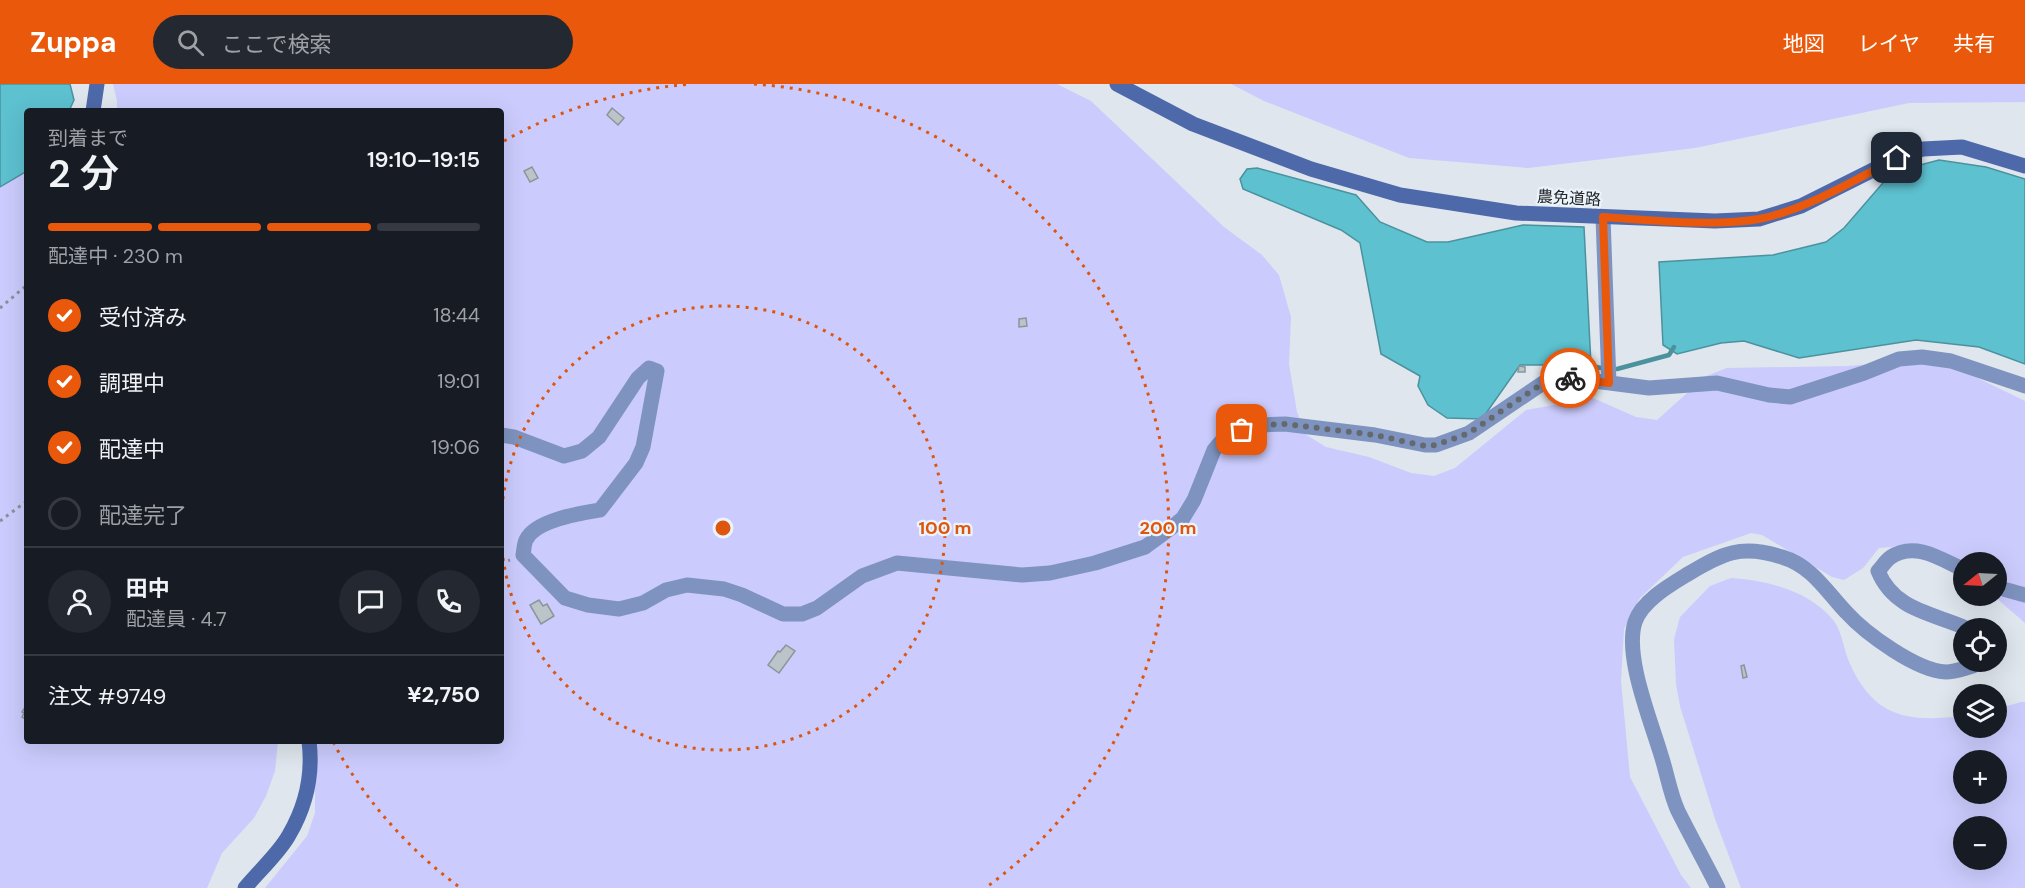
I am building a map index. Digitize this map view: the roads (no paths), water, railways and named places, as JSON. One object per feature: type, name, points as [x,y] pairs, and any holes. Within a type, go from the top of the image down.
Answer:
[{"type":"street","points":[[93,108],[97,84]]},
{"type":"street","name":"農免道路","points":[[1117,84],[1193,124],[1311,169],[1400,195],[1516,213],[1715,222],[1759,219],[1801,206],[1897,158],[1923,149],[1962,147],[2025,166]]},
{"type":"street","points":[[1603,217],[1609,383]]},
{"type":"street","points":[[504,435],[514,436],[564,456],[582,451],[599,438],[638,378],[649,368],[657,371],[643,447],[636,463],[600,510],[577,514],[537,529],[526,539],[523,555],[565,598],[588,605],[619,609],[644,603],[666,590],[687,585],[724,589],[783,614],[802,614],[818,608],[862,576],[897,563],[1022,575],[1050,573],[1095,563],[1145,547],[1183,518],[1194,500],[1214,450],[1226,436],[1259,425],[1285,424],[1375,435],[1425,446],[1436,445],[1469,433],[1549,379],[1563,377],[1649,388],[1717,382],[1769,395],[1790,397],[1899,359],[1922,357],[1951,361],[2025,386]]},
{"type":"street","points":[[1718,888],[1677,809],[1637,676],[1632,641],[1635,621],[1644,608],[1665,588],[1718,556],[1747,550],[1783,557],[1805,567],[1846,612],[1865,630],[1891,649],[1927,668],[1947,672],[1953,671]]},
{"type":"street","points":[[1953,564],[1934,555],[1913,550],[1891,557],[1878,571],[1884,587],[1900,600],[1953,624]]},
{"type":"street","points":[[2007,590],[2025,595]]},
{"type":"street","points":[[245,888],[289,835],[308,791],[311,755],[309,744]]},
{"type":"waterway","points":[[1617,369],[1669,355],[1674,347]]},
{"type":"waterway","points":[[1581,364],[1601,368]]}]
